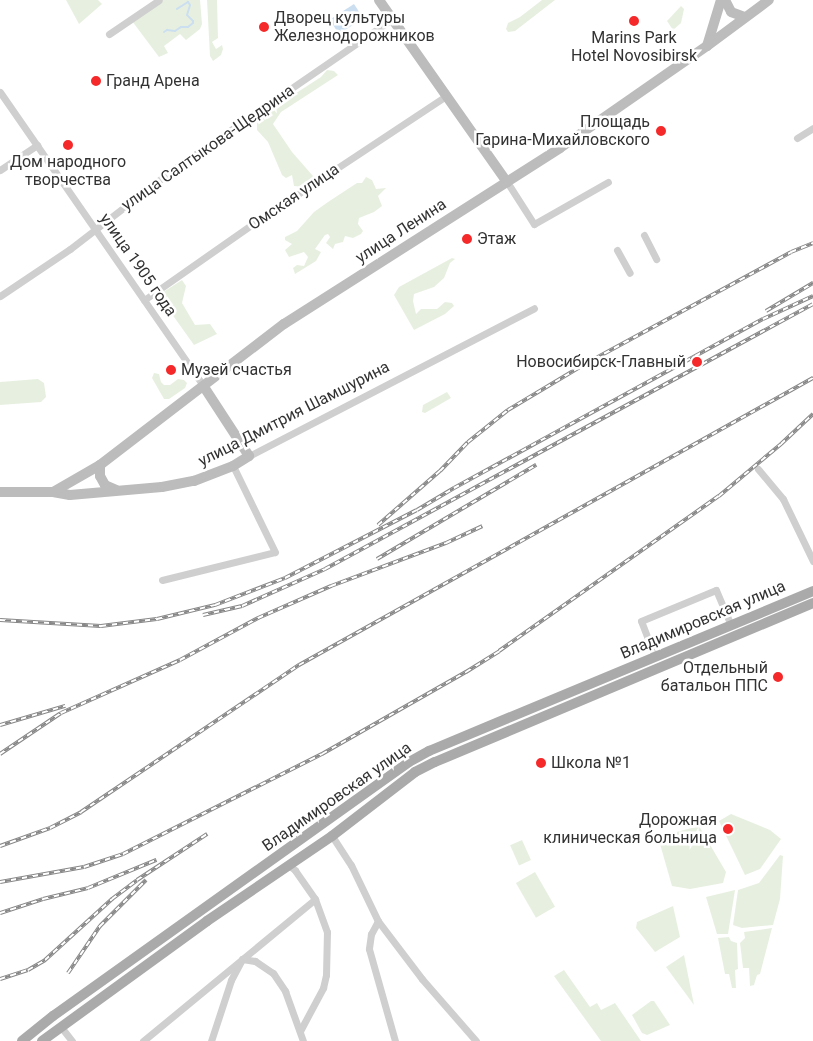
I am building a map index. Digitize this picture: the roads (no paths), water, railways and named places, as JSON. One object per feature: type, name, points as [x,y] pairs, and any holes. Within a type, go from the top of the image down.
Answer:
[{"type":"main road","name":"Владимировская улица","points":[[22,1041],[54,1016],[409,762],[438,747],[813,590]]},
{"type":"main road","name":"Владимировская улица","points":[[42,1041],[288,865],[332,836],[415,772],[813,603]]},
{"type":"street","points":[[109,34],[159,0]]},
{"type":"street","points":[[379,0],[507,182],[534,224],[608,182]]},
{"type":"street","points":[[707,46],[721,0]]},
{"type":"street","points":[[725,0],[731,12],[745,17]]},
{"type":"street","name":"улица Ленина","points":[[53,492],[100,465],[284,324],[560,148],[707,46],[769,0]]},
{"type":"street","name":"улица Салтыкова-Щедрина","points":[[0,296],[96,230],[171,171],[392,19]]},
{"type":"street","name":"улица 1905 года","points":[[0,92],[250,456]]},
{"type":"street","name":"Омская улица","points":[[144,300],[251,225],[446,96]]},
{"type":"street","points":[[797,138],[813,128]]},
{"type":"street","points":[[0,170],[37,145]]},
{"type":"street","points":[[644,235],[656,258]]},
{"type":"street","points":[[617,250],[630,273]]},
{"type":"street","name":"улица Дмитрия Шамшурина","points":[[0,492],[53,492],[70,495],[162,487],[194,481],[233,466],[534,308]]},
{"type":"street","points":[[100,465],[100,476],[104,485],[117,490]]},
{"type":"street","points":[[162,580],[274,552],[233,466]]},
{"type":"street","points":[[758,470],[783,499],[813,561]]},
{"type":"street","points":[[653,652],[641,621],[716,590],[729,620]]},
{"type":"street","points":[[332,836],[351,865],[378,921],[422,979],[476,1041]]},
{"type":"street","points":[[288,865],[295,870],[316,899],[327,932],[326,975],[320,995],[300,1031]]},
{"type":"street","points":[[143,1041],[316,899]]},
{"type":"street","points":[[378,921],[371,934],[369,950],[395,1041]]},
{"type":"street","points":[[242,959],[255,961],[273,973],[285,991],[303,1041]]},
{"type":"street","points":[[210,1041],[231,980],[242,959]]},
{"type":"street","points":[[61,1026],[72,1041]]},
{"type":"water","points":[[354,4],[363,18],[339,34],[330,20]]},
{"type":"waterway","points":[[164,32],[188,27],[193,23],[187,15],[190,5],[188,2],[177,9]]},
{"type":"railway","points":[[378,525],[440,471],[468,442],[508,410],[585,364],[791,252],[813,243]]},
{"type":"railway","points":[[766,311],[813,283]]},
{"type":"railway","points":[[0,620],[101,626],[157,619],[215,605],[285,578],[417,510],[763,319],[813,296]]},
{"type":"railway","points":[[203,615],[242,606],[325,569],[813,304]]},
{"type":"railway","points":[[0,846],[50,828],[81,812],[299,665],[813,378]]},
{"type":"railway","points":[[0,882],[84,867],[123,854],[322,754],[466,672],[499,651],[719,496],[781,444],[813,414]]},
{"type":"railway","points":[[377,559],[536,465]]},
{"type":"railway","points":[[0,754],[61,713],[180,660],[258,618],[331,586],[446,543],[482,526]]},
{"type":"railway","points":[[0,725],[65,706]]},
{"type":"railway","points":[[0,979],[28,970],[45,960],[112,899],[137,880],[207,834]]},
{"type":"railway","points":[[0,913],[43,899],[88,888],[156,860]]},
{"type":"railway","points":[[68,973],[100,926],[146,880]]},
{"type":"place","name":"Marins Park Hotel Novosibirsk","points":[[634,21]]},
{"type":"place","name":"Дворец культуры Железнодорожников","points":[[264,27]]},
{"type":"place","name":"Гранд Арена","points":[[96,81]]},
{"type":"place","name":"Площадь Гарина-Михайловского","points":[[661,131]]},
{"type":"place","name":"Дом народного творчества","points":[[68,145]]},
{"type":"place","name":"Этаж","points":[[467,239]]},
{"type":"place","name":"Новосибирск-Главный","points":[[697,362]]},
{"type":"place","name":"Музей счастья","points":[[171,370]]},
{"type":"place","name":"Отдельный батальон ППС","points":[[778,677]]},
{"type":"place","name":"Школа №1","points":[[541,763]]},
{"type":"place","name":"Дорожная клиническая больница","points":[[728,829]]}]
